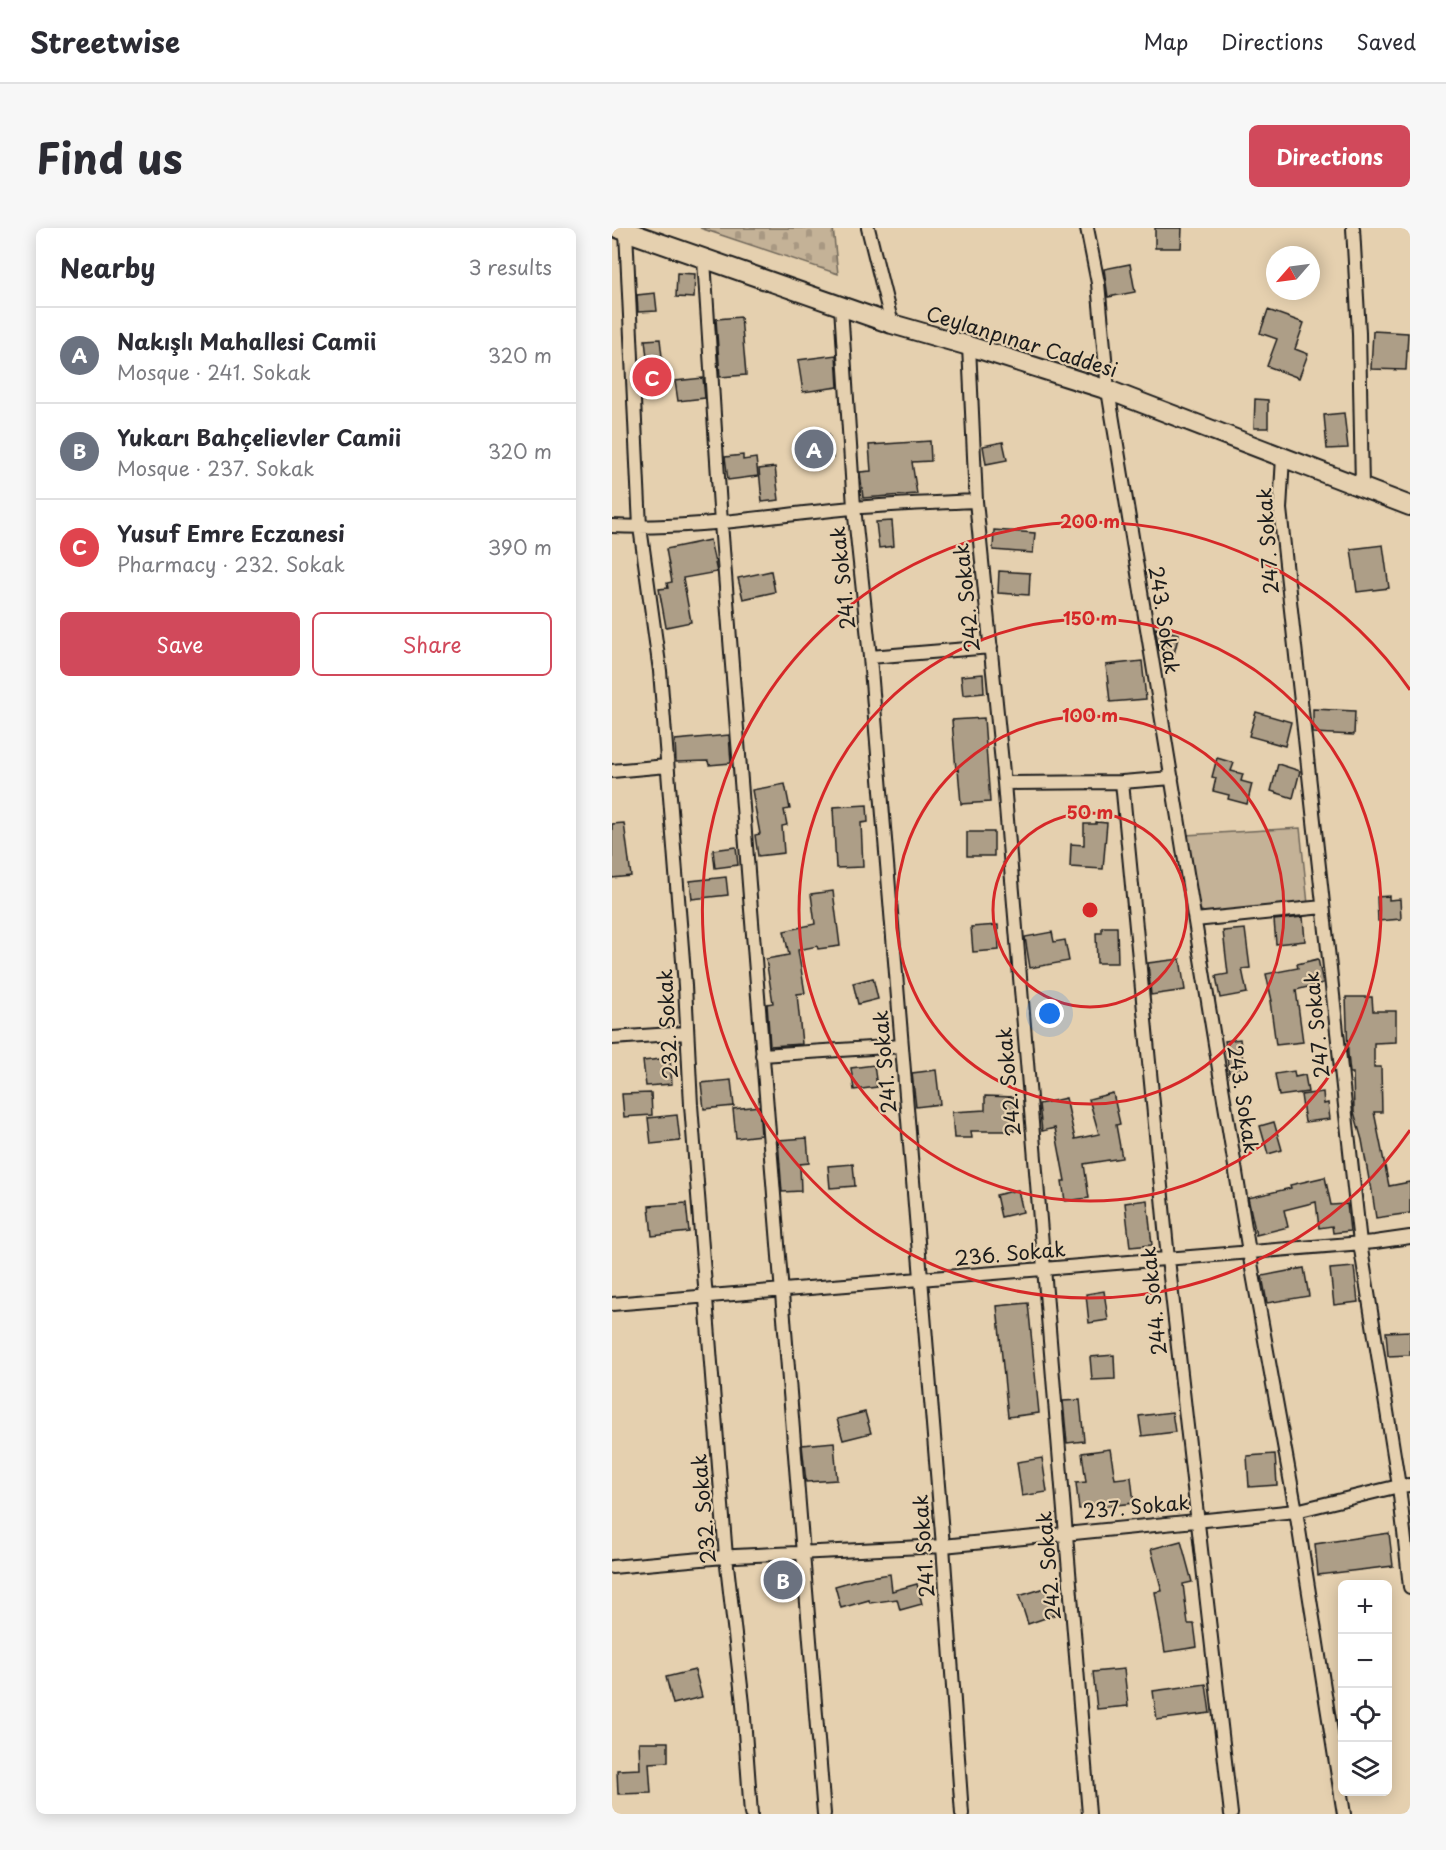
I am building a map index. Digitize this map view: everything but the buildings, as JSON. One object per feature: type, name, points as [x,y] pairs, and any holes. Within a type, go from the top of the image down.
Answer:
[{"type":"main road","name":"Ceylanpınar Caddesi","points":[[622,229],[704,260],[892,324],[1108,390],[1410,506]]},
{"type":"street","points":[[868,228],[892,324]]},
{"type":"street","name":"243. Sokak","points":[[1087,228],[1098,283],[1108,390],[1249,1252],[1296,1511],[1344,1814]]},
{"type":"street","points":[[1353,228],[1359,333],[1362,488]]},
{"type":"street","name":"232. Sokak","points":[[622,229],[640,527],[660,671],[726,1557],[743,1704],[751,1814]]},
{"type":"street","points":[[704,260],[721,523],[762,1055],[824,1814]]},
{"type":"street","name":"241. Sokak","points":[[841,307],[854,507],[870,657],[943,1546],[962,1814]]},
{"type":"street","name":"242. Sokak","points":[[969,346],[976,501],[1004,783],[1089,1814]]},
{"type":"street","name":"247. Sokak","points":[[1283,457],[1280,509],[1360,1243],[1405,1485],[1410,1587]]},
{"type":"street","points":[[612,526],[721,523],[854,507],[976,501]]},
{"type":"street","points":[[870,657],[991,647]]},
{"type":"street","points":[[612,771],[667,766]]},
{"type":"street","points":[[1004,783],[1122,782],[1172,778]]},
{"type":"street","name":"244. Sokak","points":[[1122,782],[1168,1259],[1231,1814]]},
{"type":"street","points":[[1195,920],[1323,906]]},
{"type":"street","points":[[612,1038],[687,1033]]},
{"type":"street","points":[[762,1055],[902,1046]]},
{"type":"street","name":"236. Sokak","points":[[612,1304],[1043,1270],[1410,1237]]},
{"type":"street","name":"237. Sokak","points":[[612,1567],[726,1557],[943,1546],[1296,1511],[1405,1485]]},
{"type":"green space","points":[[700,228],[833,228],[838,274]]},
{"type":"green space","points":[[1300,828],[1308,904],[1205,913],[1197,907],[1186,835]]},
{"type":"place","name":"Yusuf Emre Eczanesi","points":[[652,377]]},
{"type":"place","name":"Nakışlı Mahallesi Camii","points":[[814,449]]},
{"type":"place","name":"Yukarı Bahçelievler Camii","points":[[783,1580]]}]
